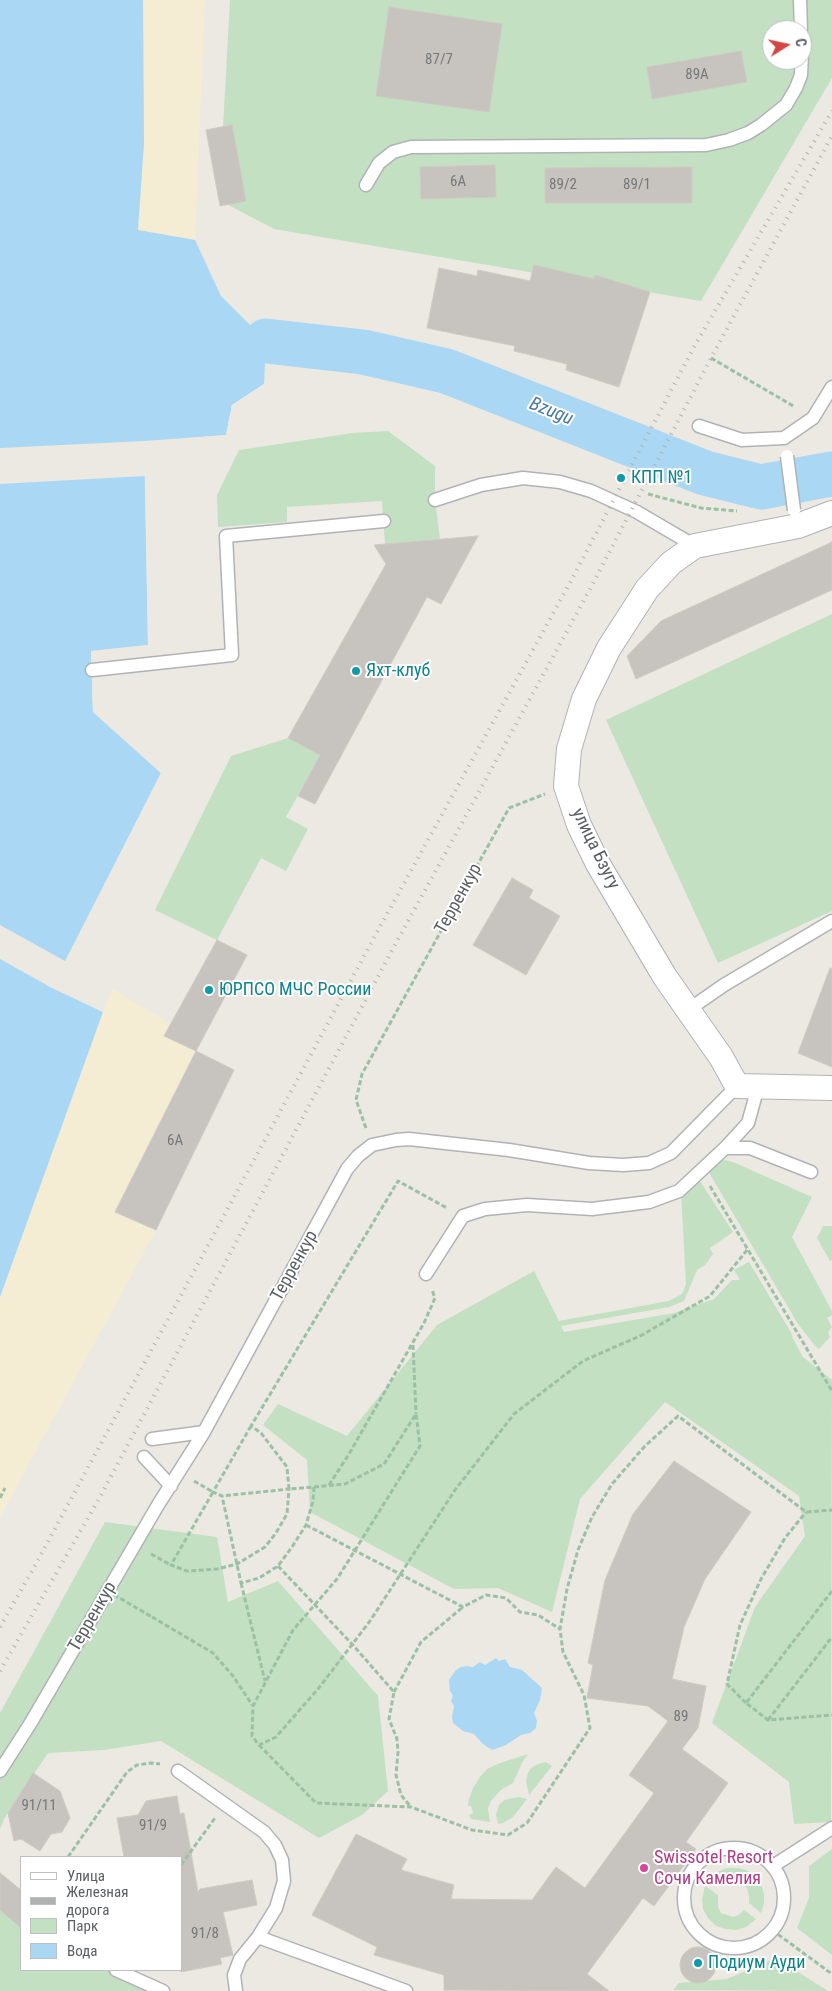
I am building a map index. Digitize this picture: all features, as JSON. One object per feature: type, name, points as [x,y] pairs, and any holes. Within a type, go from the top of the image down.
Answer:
[{"type":"street","name":"улица Бзугу","points":[[748,1086],[721,1057],[665,976],[598,864],[579,825],[566,786],[569,749],[584,699],[609,648],[647,588],[671,563],[695,546],[796,518],[832,513]]},
{"type":"street","points":[[748,1086],[832,1088]]},
{"type":"lane","points":[[800,0],[801,20]]},
{"type":"lane","points":[[366,185],[379,163],[393,152],[411,146],[706,144],[729,140],[748,133],[786,105],[796,88],[801,70]]},
{"type":"lane","points":[[698,426],[742,440],[784,438],[813,418],[832,387]]},
{"type":"lane","points":[[784,438],[796,518]]},
{"type":"lane","points":[[435,500],[480,485],[523,478],[560,482],[590,492],[637,512],[695,546]]},
{"type":"lane","points":[[92,670],[232,655],[226,536],[384,521]]},
{"type":"lane","points":[[688,1010],[724,985],[832,921]]},
{"type":"lane","points":[[372,1145],[409,1139],[509,1150],[589,1163],[623,1165],[649,1163],[671,1153],[748,1086]]},
{"type":"lane","points":[[426,1274],[463,1216],[485,1210],[527,1205],[592,1209],[649,1202],[679,1191],[748,1124],[748,1086]]},
{"type":"lane","name":"Терренкур","points":[[0,1771],[204,1432],[347,1169],[358,1156],[372,1145]]},
{"type":"lane","points":[[725,1148],[750,1148],[811,1172]]},
{"type":"lane","points":[[152,1439],[204,1432]]},
{"type":"lane","points":[[144,1457],[171,1486]]},
{"type":"lane","points":[[178,1771],[264,1832],[275,1845],[282,1860],[284,1881],[276,1908],[240,1959],[234,1975],[236,1991]]},
{"type":"lane","points":[[773,1866],[832,1828]]},
{"type":"lane","points":[[728,1848],[744,1848],[760,1854],[773,1866],[781,1880],[784,1896],[782,1912],[772,1930],[764,1939],[749,1946],[733,1949],[717,1945],[702,1937],[691,1925],[685,1909],[684,1893],[688,1876],[698,1862],[711,1852],[728,1848]]},
{"type":"lane","points":[[258,1936],[406,1991]]},
{"type":"lane","points":[[118,1971],[163,1991]]},
{"type":"path","points":[[711,358],[788,403]]},
{"type":"path","points":[[644,493],[701,508],[745,511]]},
{"type":"path","name":"Терренкур","points":[[372,1145],[356,1100],[362,1074],[509,808],[566,786]]},
{"type":"path","points":[[701,1171],[832,1391]]},
{"type":"path","points":[[171,1565],[251,1426],[398,1181],[463,1216]]},
{"type":"path","points":[[259,1745],[276,1737],[318,1690],[384,1600],[455,1490],[514,1414],[582,1362],[642,1335],[710,1296],[747,1250]]},
{"type":"path","points":[[329,1485],[349,1454],[424,1323],[435,1298],[426,1274]]},
{"type":"path","points":[[412,1344],[420,1446],[338,1579],[293,1630],[253,1706],[252,1736],[316,1803],[411,1807],[472,1830],[508,1835],[527,1823],[590,1728],[584,1695],[563,1652],[560,1629],[569,1581],[578,1550],[592,1517],[612,1484],[644,1446],[678,1416],[806,1512],[832,1510]]},
{"type":"path","points":[[201,1485],[222,1496],[345,1484],[384,1464],[416,1414]]},
{"type":"path","points":[[158,1558],[187,1571],[217,1569],[237,1564],[265,1547],[276,1533],[287,1514],[289,1489],[287,1467],[261,1433],[251,1426]]},
{"type":"path","points":[[241,1583],[259,1578],[278,1566],[306,1525],[313,1501],[314,1487]]},
{"type":"path","points":[[0,1498],[5,1488]]},
{"type":"path","points":[[222,1496],[265,1681]]},
{"type":"path","points":[[806,1512],[785,1538],[761,1579],[740,1625],[727,1684],[746,1703],[768,1720],[832,1715]]},
{"type":"path","points":[[306,1525],[463,1607]]},
{"type":"path","points":[[278,1566],[352,1644],[394,1692]]},
{"type":"path","points":[[101,1587],[213,1653],[233,1676],[253,1706]]},
{"type":"path","points":[[746,1703],[832,1591]]},
{"type":"path","points":[[411,1807],[401,1795],[396,1775],[397,1739],[388,1719],[394,1692],[421,1642],[463,1607],[486,1595],[506,1598],[520,1612],[538,1615],[560,1629]]},
{"type":"path","points":[[768,1720],[832,1637]]},
{"type":"path","points":[[69,1856],[127,1772],[137,1765],[151,1763],[165,1764],[178,1771]]},
{"type":"path","points":[[182,1863],[225,1804]]},
{"type":"path","points":[[772,1930],[832,1974]]},
{"type":"green space","points":[[230,0],[832,0],[832,78],[701,301],[274,229],[219,200]]},
{"type":"green space","points":[[388,431],[435,466],[435,500],[440,539],[385,544],[382,501],[287,507],[287,522],[218,527],[217,495],[239,450],[353,433]]},
{"type":"green space","points":[[832,614],[832,911],[718,963],[606,720]]},
{"type":"green space","points":[[288,738],[320,755],[286,817],[308,829],[286,871],[261,858],[217,940],[155,910],[231,756]]},
{"type":"green space","points":[[725,1160],[812,1197],[792,1237],[832,1311],[832,1315],[827,1318],[832,1327],[828,1332],[830,1337],[819,1349],[798,1324],[707,1169],[718,1161]]},
{"type":"green space","points":[[698,1178],[733,1232],[710,1248],[713,1254],[705,1265],[697,1270],[684,1301],[669,1307],[561,1326],[564,1332],[674,1313],[714,1299],[732,1280],[740,1280],[734,1270],[749,1262],[793,1336],[803,1357],[832,1380],[831,1822],[794,1824],[789,1782],[712,1723],[755,1607],[805,1536],[799,1496],[665,1402],[580,1499],[552,1612],[498,1588],[454,1589],[310,1512],[307,1460],[263,1425],[278,1404],[347,1436],[437,1325],[534,1271],[559,1321],[669,1301],[682,1294],[686,1284],[681,1192]]},
{"type":"green space","points":[[823,1226],[832,1226],[832,1260],[830,1261],[817,1238]]},
{"type":"green space","points":[[105,1522],[217,1537],[228,1602],[278,1581],[378,1696],[388,1791],[362,1815],[319,1838],[161,1741],[104,1750],[48,1753],[4,1819],[0,1829],[0,1713]]},
{"type":"green space","points":[[528,1754],[513,1783],[501,1790],[491,1801],[488,1808],[490,1822],[471,1819],[469,1815],[473,1813],[471,1806],[468,1806],[469,1799],[473,1788],[487,1769]]},
{"type":"green space","points":[[546,1762],[552,1766],[529,1795],[526,1781],[528,1773],[531,1768]]},
{"type":"green space","points":[[518,1797],[527,1799],[513,1817],[498,1824],[496,1815],[499,1805],[504,1800]]},
{"type":"green space","points":[[832,1849],[832,1955],[797,1928],[809,1898],[809,1866]]},
{"type":"green space","points":[[728,1868],[739,1868],[756,1876],[764,1894],[761,1913],[749,1903],[747,1888],[739,1883],[730,1882],[722,1886],[710,1878],[719,1871]]},
{"type":"green space","points":[[705,1886],[718,1895],[718,1907],[721,1913],[733,1917],[739,1915],[744,1910],[756,1919],[746,1927],[736,1930],[716,1926],[703,1909],[702,1899]]},
{"type":"green space","points":[[0,1889],[20,1905],[20,1971],[132,1971],[171,1991],[0,1991]]},
{"type":"green space","points":[[776,1958],[828,1991],[673,1990],[679,1983],[727,1979]]},
{"type":"sand","points":[[143,0],[205,0],[195,240],[138,230],[144,143]]},
{"type":"sand","points":[[113,989],[170,1024],[164,1036],[196,1051],[115,1212],[156,1230],[0,1517],[0,1297]]},
{"type":"water","points":[[0,0],[143,0],[144,143],[138,230],[195,240],[221,296],[266,341],[264,384],[232,405],[226,435],[144,442],[148,645],[91,651],[93,712],[161,773],[53,988],[103,1012],[0,1297]]},
{"type":"water","points":[[496,1658],[499,1661],[505,1659],[510,1667],[522,1670],[542,1688],[540,1700],[534,1713],[537,1721],[536,1728],[506,1745],[492,1750],[474,1734],[463,1731],[453,1723],[454,1706],[451,1701],[453,1695],[450,1691],[449,1680],[456,1670],[461,1667],[473,1667],[480,1662],[485,1665]]},
{"type":"pier","points":[[266,384],[234,406],[227,437],[147,444],[150,646],[148,648],[94,654],[95,711],[164,773],[56,987],[104,1010],[103,1012],[52,988],[0,959],[0,925],[65,961],[161,773],[93,712],[91,651],[148,645],[145,476],[0,484],[0,448],[226,435],[232,405]]},
{"type":"building","points":[[389,7],[502,24],[489,112],[376,96]]},
{"type":"building","points":[[741,51],[747,82],[652,99],[647,67]]},
{"type":"building","points":[[232,125],[246,201],[220,206],[206,130]]},
{"type":"building","points":[[495,165],[496,197],[421,199],[420,167]]},
{"type":"building","points":[[692,167],[692,203],[545,203],[545,168]]},
{"type":"building","points":[[534,265],[594,279],[595,275],[650,292],[619,387],[566,370],[567,364],[514,351],[515,346],[427,328],[439,268],[477,276],[478,270],[530,281]]},
{"type":"building","name":"Яхт-клуб","points":[[478,536],[441,604],[427,597],[315,804],[298,796],[320,755],[288,738],[386,564],[374,545]]},
{"type":"building","points":[[832,542],[832,590],[636,679],[627,656],[661,621]]},
{"type":"building","points":[[512,878],[533,890],[529,898],[560,916],[526,975],[473,945]]},
{"type":"building","name":"ЮРПСО МЧС России","points":[[217,940],[247,955],[196,1051],[164,1036]]},
{"type":"building","points":[[830,968],[832,969],[832,1067],[798,1053]]},
{"type":"building","points":[[196,1051],[234,1070],[156,1230],[115,1212]]},
{"type":"building","points":[[674,1461],[751,1512],[705,1579],[684,1627],[672,1679],[706,1686],[698,1728],[682,1749],[728,1783],[686,1842],[696,1849],[654,1906],[643,1898],[587,1974],[609,1991],[444,1990],[444,1975],[374,1955],[377,1947],[312,1915],[356,1834],[407,1859],[401,1870],[454,1885],[451,1899],[532,1900],[556,1867],[585,1888],[654,1793],[629,1775],[668,1721],[648,1706],[587,1698],[593,1665],[588,1663],[605,1580],[633,1514]]},
{"type":"building","points":[[33,1773],[60,1791],[70,1818],[62,1832],[51,1834],[40,1851],[21,1839],[14,1841],[8,1813]]},
{"type":"building","points":[[177,1796],[180,1814],[184,1813],[198,1892],[200,1889],[252,1880],[257,1905],[223,1912],[233,1955],[220,1958],[222,1964],[181,1972],[182,1856],[124,1856],[117,1818],[138,1815],[146,1801]]},
{"type":"building","points":[[0,1873],[20,1889],[20,1927],[0,1910]]},
{"type":"building","name":"Подиум Ауди","points":[[698,1947],[710,1953],[716,1965],[710,1977],[698,1983],[686,1977],[680,1965],[686,1953]]},
{"type":"waterway","name":"Bzugu","points":[[266,341],[363,352],[446,371],[705,473],[761,487],[832,474]]},
{"type":"railway","points":[[0,1627],[37,1562],[376,934],[571,581],[695,345],[832,111]]},
{"type":"railway","points":[[0,1671],[100,1497],[389,956],[589,591],[711,358],[832,136]]},
{"type":"place","name":"КПП №1","points":[[621,478]]},
{"type":"place","name":"Яхт-клуб","points":[[356,671]]},
{"type":"place","name":"ЮРПСО МЧС России","points":[[209,990]]},
{"type":"place","name":"Swissotel Resort Сочи Камелия","points":[[644,1868]]},
{"type":"place","name":"Подиум Ауди","points":[[698,1963]]}]
